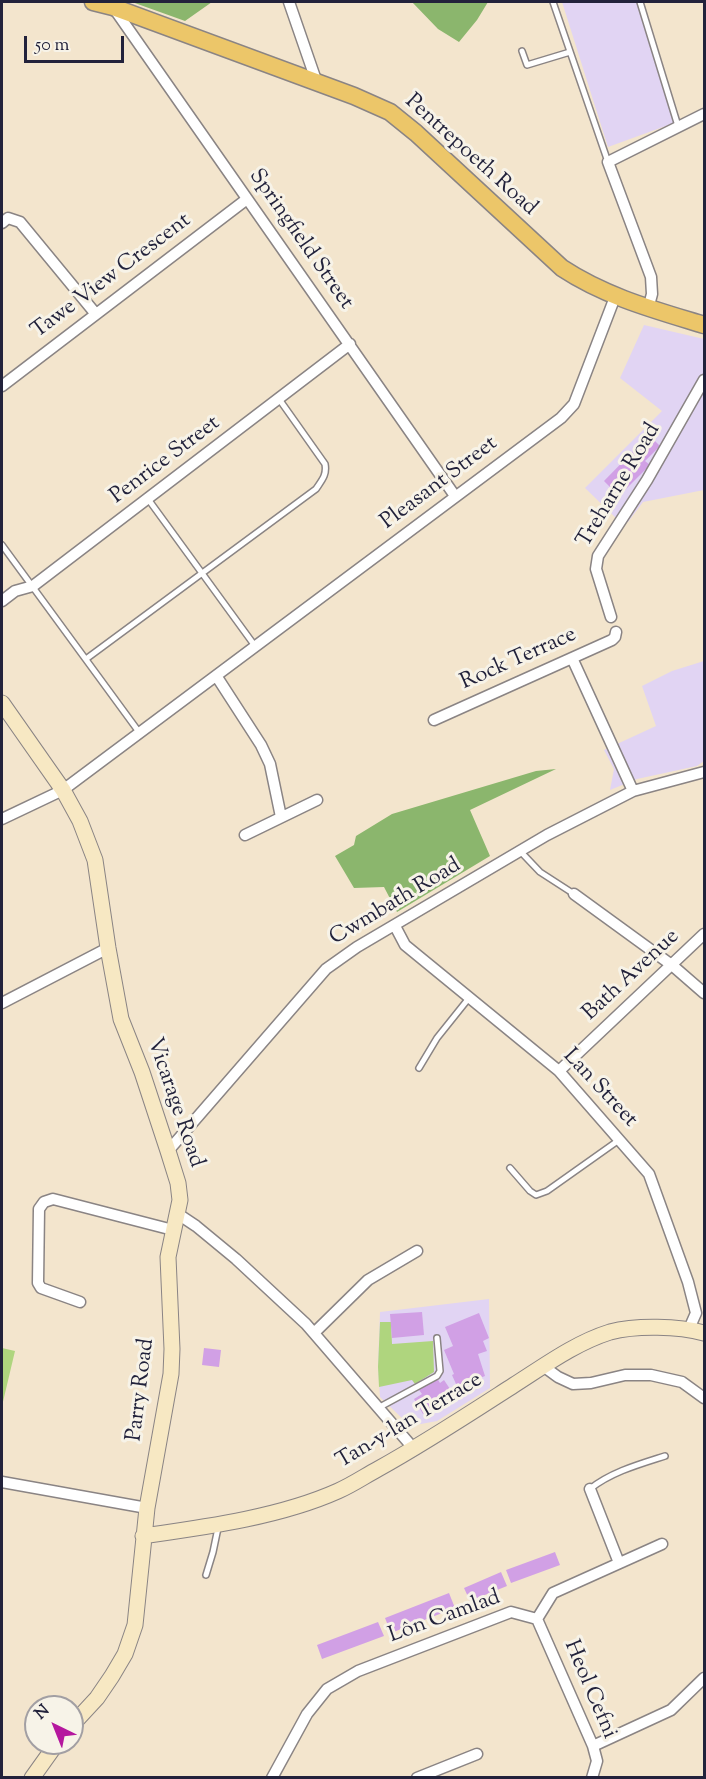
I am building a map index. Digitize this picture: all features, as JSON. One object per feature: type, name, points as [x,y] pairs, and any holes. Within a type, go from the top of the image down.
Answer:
[{"type":"main road","name":"Pentrepoeth Road","points":[[93,2],[113,7],[354,96],[390,112],[416,133],[562,268],[586,284],[615,297],[705,326]]},
{"type":"street","points":[[289,2],[317,83]]},
{"type":"street","name":"Springfield Street","points":[[113,7],[455,496]]},
{"type":"street","points":[[648,309],[652,294],[651,278],[608,162],[705,114]]},
{"type":"street","name":"Tawe View Crescent","points":[[2,386],[247,199]]},
{"type":"street","points":[[2,224],[8,218],[20,222],[95,313]]},
{"type":"street","name":"Pleasant Street","points":[[217,677],[561,418],[574,404],[615,297]]},
{"type":"street","name":"Penrice Street","points":[[2,601],[15,591],[33,586],[350,344]]},
{"type":"street","name":"Treharne Road","points":[[611,617],[596,569],[598,556],[647,480],[705,380]]},
{"type":"street","name":"Rock Terrace","points":[[434,720],[612,640],[616,632]]},
{"type":"street","points":[[572,658],[633,791]]},
{"type":"street","points":[[2,819],[63,790],[217,677],[270,764],[281,817]]},
{"type":"street","name":"Vicarage Road","points":[[2,703],[63,790],[80,821],[95,860],[121,1019],[142,1072],[178,1183],[180,1200],[178,1214]]},
{"type":"street","name":"Cwmbath Road","points":[[168,1151],[326,969],[357,947],[520,850],[633,791],[703,775]]},
{"type":"street","points":[[245,835],[316,800]]},
{"type":"street","points":[[574,894],[673,966],[705,993]]},
{"type":"street","name":"Lan Street","points":[[395,926],[405,945],[559,1071],[649,1174],[688,1282],[696,1313],[689,1329]]},
{"type":"street","name":"Bath Avenue","points":[[559,1071],[705,934]]},
{"type":"street","points":[[2,1003],[108,948]]},
{"type":"street","points":[[80,1302],[41,1288],[38,1283],[39,1209],[44,1202],[53,1199],[173,1230]]},
{"type":"street","points":[[178,1214],[236,1259],[314,1333],[414,1449]]},
{"type":"street","name":"Parry Road","points":[[84,1712],[97,1698],[125,1654],[135,1625],[147,1508],[171,1374],[168,1257],[178,1214]]},
{"type":"street","points":[[314,1333],[368,1280],[417,1251]]},
{"type":"street","name":"Tan-y-lan Terrace","points":[[143,1536],[219,1526],[289,1508],[338,1491],[414,1449],[582,1343],[610,1332],[631,1328],[689,1329],[705,1333]]},
{"type":"street","points":[[543,1366],[573,1384],[591,1383],[625,1375],[651,1374],[682,1382],[705,1398]]},
{"type":"street","points":[[2,1482],[147,1508]]},
{"type":"street","points":[[591,1489],[619,1563]]},
{"type":"street","name":"Lôn Camlad","points":[[277,1776],[307,1714],[327,1689],[358,1671],[511,1612],[537,1618],[553,1593],[662,1544]]},
{"type":"street","name":"Heol Cefni","points":[[537,1618],[593,1746],[597,1761],[592,1778]]},
{"type":"street","points":[[593,1746],[671,1710],[705,1678]]},
{"type":"street","points":[[417,1778],[477,1754]]},
{"type":"street","points":[[32,1778],[48,1755]]},
{"type":"lane","points":[[553,2],[608,162]]},
{"type":"lane","points":[[640,2],[678,127]]},
{"type":"lane","points":[[522,51],[526,65],[570,52]]},
{"type":"lane","points":[[86,659],[316,489],[326,472],[325,464],[279,399]]},
{"type":"lane","points":[[148,499],[256,648]]},
{"type":"lane","points":[[2,545],[140,734]]},
{"type":"lane","points":[[520,850],[540,872],[574,894]]},
{"type":"lane","points":[[419,1068],[437,1038],[470,998]]},
{"type":"lane","points":[[510,1168],[536,1195],[547,1191],[619,1140]]},
{"type":"lane","points":[[378,1408],[436,1376],[440,1371],[437,1338]]},
{"type":"lane","points":[[591,1489],[634,1465],[665,1455]]},
{"type":"lane","points":[[206,1575],[219,1526]]},
{"type":"shaded area","points":[[562,2],[637,2],[674,123],[608,147]]},
{"type":"shaded area","points":[[644,325],[704,339],[704,490],[643,502],[628,522],[616,518],[585,488],[662,411],[620,378]]},
{"type":"shaded area","points":[[704,661],[704,761],[697,766],[637,779],[610,790],[614,769],[604,750],[656,726],[642,686],[672,671]]},
{"type":"shaded area","points":[[489,1299],[490,1388],[437,1421],[421,1424],[404,1420],[380,1397],[378,1367],[380,1312]]},
{"type":"green space","points":[[132,2],[212,2],[185,21]]},
{"type":"green space","points":[[412,2],[488,2],[459,42],[438,29]]},
{"type":"green space","points":[[556,769],[470,810],[490,856],[397,912],[384,887],[354,888],[335,856],[354,845],[356,836],[392,814],[536,771]]},
{"type":"green space","points":[[380,1322],[391,1322],[392,1344],[433,1341],[434,1372],[415,1384],[412,1380],[379,1387]]},
{"type":"green space","points":[[2,1348],[15,1351],[2,1406]]},
{"type":"building","points":[[649,435],[660,446],[645,461],[650,465],[619,496],[604,481]]},
{"type":"building","points":[[422,1312],[424,1335],[392,1338],[390,1314]]},
{"type":"building","points":[[479,1313],[489,1338],[483,1341],[487,1351],[478,1354],[485,1376],[460,1386],[459,1383],[456,1384],[452,1375],[454,1374],[444,1350],[453,1346],[445,1327]]},
{"type":"building","points":[[204,1348],[221,1350],[219,1367],[202,1365]]},
{"type":"building","points":[[437,1378],[440,1383],[444,1380],[454,1395],[423,1414],[414,1399],[422,1394],[419,1390]]},
{"type":"building","points":[[555,1552],[560,1565],[511,1583],[506,1570]]},
{"type":"building","points":[[501,1572],[507,1586],[470,1601],[464,1588]]},
{"type":"building","points":[[449,1593],[455,1608],[391,1633],[385,1618]]},
{"type":"building","points":[[378,1622],[384,1636],[322,1659],[317,1645]]}]
